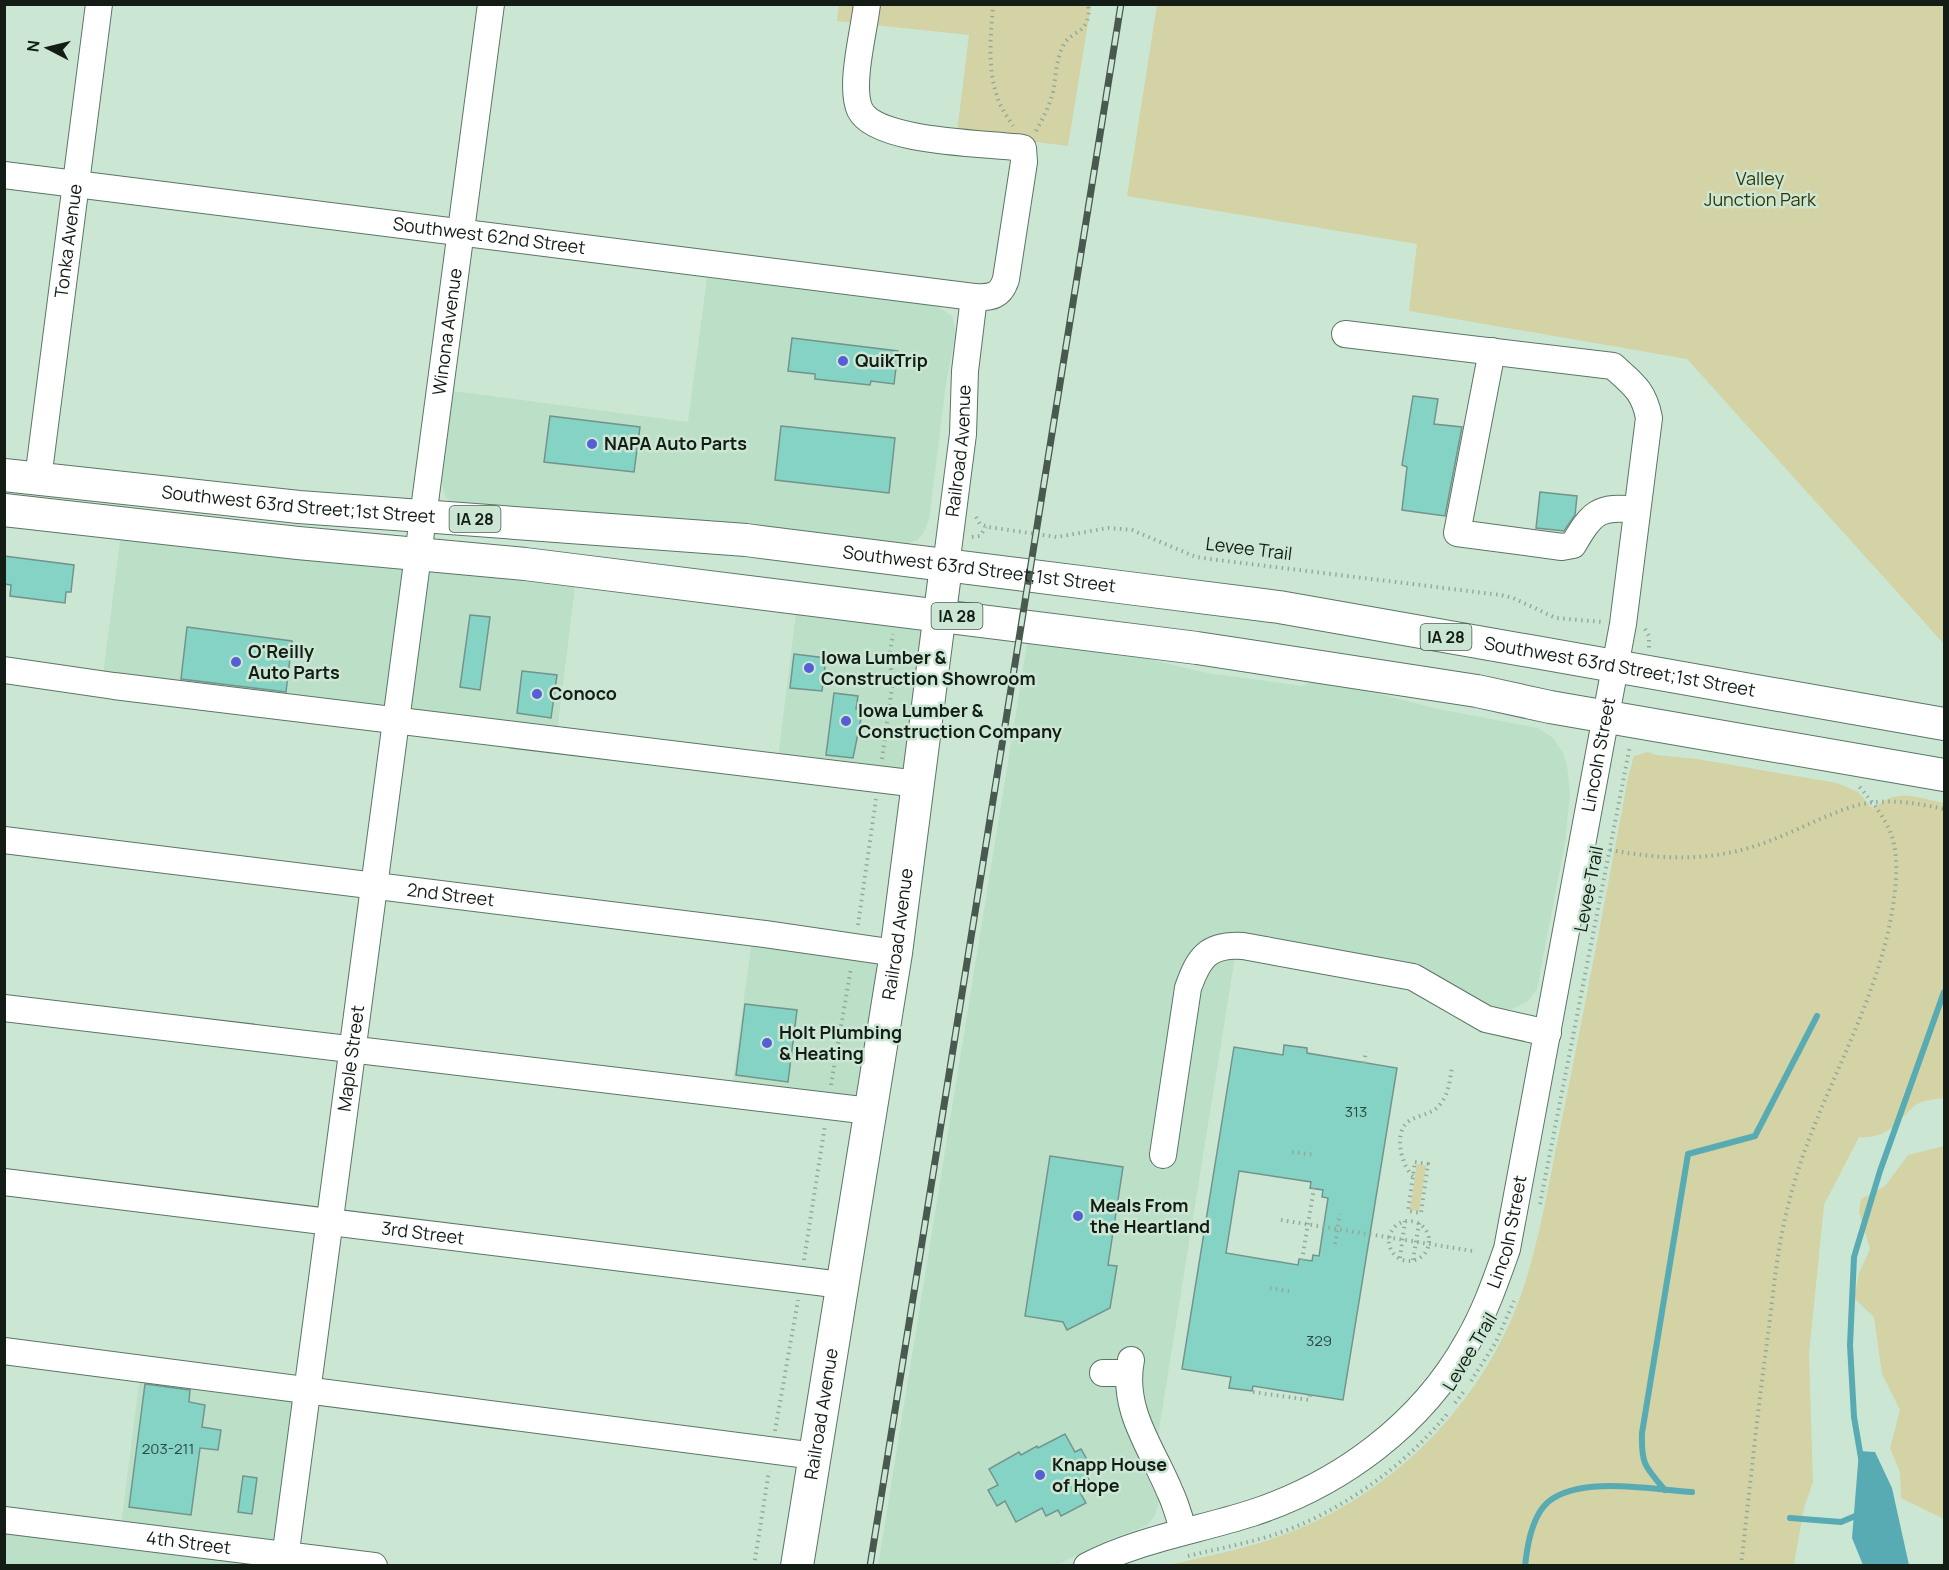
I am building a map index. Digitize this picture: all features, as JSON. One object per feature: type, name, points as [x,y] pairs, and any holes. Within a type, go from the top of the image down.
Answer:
[{"type":"main road","name":"Southwest 63rd Street;1st Street","points":[[4,475],[203,498],[746,540],[1279,607],[1944,724]]},
{"type":"main road","name":"Southwest 63rd Street;1st Street","points":[[4,510],[298,543],[419,552],[940,614],[1332,666],[1478,691],[1606,717],[1944,775]]},
{"type":"main road","name":"Railroad Avenue","points":[[797,1566],[896,953],[946,566]]},
{"type":"street","name":"Tonka Avenue","points":[[38,479],[99,4]]},
{"type":"street","name":"Winona Avenue","points":[[419,552],[491,4]]},
{"type":"street","points":[[867,4],[856,93],[860,110],[869,122],[882,128],[1023,155],[1004,287],[992,297],[974,297]]},
{"type":"street","name":"Southwest 62nd Street","points":[[4,175],[974,297]]},
{"type":"street","name":"Railroad Avenue","points":[[946,566],[963,434],[966,355],[974,297]]},
{"type":"street","name":"Lincoln Street","points":[[1087,1566],[1141,1543],[1288,1501],[1348,1468],[1405,1424],[1438,1385],[1468,1342],[1494,1286],[1507,1249],[1615,667],[1649,418],[1646,400],[1637,387],[1613,366],[1345,334]]},
{"type":"street","points":[[1492,351],[1457,533],[1562,547],[1573,545],[1590,519],[1601,509],[1614,507],[1637,510]]},
{"type":"street","name":"Maple Street","points":[[285,1560],[419,552]]},
{"type":"street","points":[[4,670],[397,722],[918,784]]},
{"type":"street","name":"2nd Street","points":[[4,840],[896,953]]},
{"type":"street","points":[[1163,1155],[1188,988],[1196,966],[1209,951],[1225,945],[1243,946],[1413,977],[1486,1019],[1548,1033]]},
{"type":"street","points":[[4,1008],[870,1111]]},
{"type":"street","name":"3rd Street","points":[[4,1182],[842,1285]]},
{"type":"street","points":[[4,1351],[815,1456]]},
{"type":"street","points":[[1121,1369],[1138,1427],[1170,1492],[1184,1532]]},
{"type":"street","name":"4th Street","points":[[4,1520],[285,1560],[374,1566]]},
{"type":"path","points":[[993,4],[991,63],[993,84],[1023,155]]},
{"type":"path","points":[[1023,155],[1047,111],[1064,43],[1080,33],[1086,24],[1088,4]]},
{"type":"path","points":[[966,537],[980,536],[986,527],[976,518],[974,509]]},
{"type":"path","name":"Levee Trail","points":[[986,527],[1057,537],[1108,528],[1132,530],[1196,557],[1490,594],[1513,598],[1567,621],[1606,622]]},
{"type":"path","points":[[1639,627],[1645,629],[1649,636],[1649,651]]},
{"type":"path","name":"Levee Trail","points":[[1538,1214],[1562,1106],[1628,759]]},
{"type":"path","points":[[1741,1566],[1766,1347],[1779,1250],[1789,1202],[1803,1158],[1877,972],[1892,916],[1895,888],[1894,837],[1883,815],[1854,781]]},
{"type":"path","points":[[1610,850],[1676,859],[1702,857],[1755,847],[1858,805],[1904,801],[1944,809]]},
{"type":"path","points":[[1364,1063],[1366,1051]]},
{"type":"path","points":[[1413,1176],[1407,1170],[1401,1155],[1403,1128],[1410,1120],[1426,1116],[1440,1105],[1446,1095],[1452,1067]]},
{"type":"path","points":[[1292,1152],[1315,1155]]},
{"type":"path","points":[[1415,1162],[1428,1164],[1421,1213],[1414,1212],[1408,1211],[1415,1162]]},
{"type":"path","points":[[1302,1260],[1314,1188]]},
{"type":"path","points":[[1412,1221],[1414,1212]]},
{"type":"path","points":[[1335,1244],[1340,1214]]},
{"type":"path","points":[[1281,1220],[1473,1251]]},
{"type":"path","points":[[1400,1258],[1406,1221]]},
{"type":"path","points":[[1406,1221],[1419,1223],[1426,1229],[1429,1244],[1424,1255],[1413,1260],[1400,1258],[1392,1251],[1389,1237],[1396,1226],[1406,1221]]},
{"type":"path","points":[[1413,1260],[1419,1223]]},
{"type":"path","points":[[1270,1288],[1293,1292]]},
{"type":"path","name":"Levee Trail","points":[[1176,1559],[1273,1535],[1297,1525],[1360,1491],[1386,1473],[1430,1432],[1468,1386],[1496,1342],[1518,1290]]},
{"type":"path","points":[[1253,1392],[1310,1400],[1310,1395]]},
{"type":"shaded area","points":[[707,278],[937,306],[952,316],[956,332],[946,384],[929,520],[923,534],[917,540],[904,545],[453,504],[445,496],[441,481],[453,391],[688,422]]},
{"type":"shaded area","points":[[122,525],[577,570],[556,741],[102,684]]},
{"type":"shaded area","points":[[798,597],[940,614],[918,784],[777,767]]},
{"type":"shaded area","points":[[1028,638],[1103,648],[1207,673],[1303,686],[1313,680],[1325,680],[1438,709],[1538,728],[1553,738],[1562,751],[1567,765],[1570,794],[1565,843],[1537,989],[1527,1002],[1512,1009],[1493,1008],[1412,965],[1239,932],[1151,1479],[1159,1500],[1155,1516],[1146,1526],[1108,1540],[1057,1565],[878,1566]]},
{"type":"shaded area","points":[[753,932],[896,953],[870,1111],[731,1095]]},
{"type":"shaded area","points":[[141,1368],[308,1389],[286,1554],[374,1566],[5,1566],[5,1520],[120,1534]]},
{"type":"green space","points":[[839,5],[1091,5],[1068,146],[957,132],[969,35],[837,21]]},
{"type":"green space","name":"Valley Junction Park","points":[[1157,5],[1944,5],[1944,644],[1687,359],[1409,311],[1417,244],[1127,196]]},
{"type":"green space","points":[[1648,752],[1837,783],[1858,792],[1873,809],[1890,798],[1899,796],[1915,796],[1944,803],[1944,1098],[1917,1104],[1885,1132],[1870,1137],[1859,1137],[1824,1205],[1809,1354],[1813,1482],[1804,1508],[1794,1565],[1168,1565],[1266,1541],[1335,1511],[1371,1489],[1404,1464],[1434,1435],[1461,1404],[1485,1370],[1505,1333],[1521,1295],[1534,1253],[1579,1036],[1629,773],[1634,756]]},
{"type":"green space","points":[[1944,1146],[1944,1519],[1901,1498],[1900,1472],[1890,1448],[1900,1410],[1882,1374],[1874,1317],[1854,1298],[1859,1273],[1870,1249],[1859,1212],[1861,1199],[1885,1186],[1908,1155]]},
{"type":"green space","points":[[1417,1164],[1426,1166],[1419,1211],[1410,1210]]},
{"type":"water","points":[[1859,1451],[1875,1452],[1892,1488],[1909,1565],[1863,1565],[1852,1538]]},
{"type":"building","name":"QuikTrip","points":[[792,338],[898,351],[894,384],[871,381],[870,385],[815,379],[815,374],[788,371]]},
{"type":"building","points":[[1413,396],[1438,399],[1434,424],[1462,427],[1445,516],[1402,510],[1407,467],[1402,465]]},
{"type":"building","name":"NAPA Auto Parts","points":[[550,416],[640,427],[634,472],[544,462]]},
{"type":"building","points":[[781,426],[895,438],[889,493],[775,480]]},
{"type":"building","points":[[1540,492],[1577,496],[1575,515],[1564,531],[1536,528]]},
{"type":"building","points":[[4,556],[74,565],[71,592],[66,592],[65,603],[10,596],[11,585],[4,584]]},
{"type":"building","points":[[470,615],[490,617],[480,690],[460,687]]},
{"type":"building","name":"O'Reilly Auto Parts","points":[[187,627],[292,641],[286,692],[181,679]]},
{"type":"building","name":"Iowa Lumber & Construction Showroom","points":[[794,654],[826,658],[822,691],[790,688]]},
{"type":"building","name":"Conoco","points":[[522,671],[557,675],[551,718],[517,713]]},
{"type":"building","name":"Iowa Lumber & Construction Company","points":[[834,693],[858,696],[856,709],[863,709],[853,758],[826,755]]},
{"type":"building","name":"Holt Plumbing & Heating","points":[[745,1004],[797,1010],[788,1082],[736,1075]]},
{"type":"building","points":[[1284,1045],[1307,1048],[1307,1053],[1397,1068],[1343,1400],[1253,1386],[1252,1391],[1229,1388],[1231,1377],[1182,1369],[1234,1047],[1283,1055]],"holes":[[[1239,1171],[1311,1182],[1310,1188],[1323,1190],[1322,1197],[1328,1198],[1319,1256],[1313,1255],[1312,1261],[1299,1259],[1298,1265],[1226,1253]]]},
{"type":"building","name":"Meals From the Heartland","points":[[1050,1156],[1123,1167],[1108,1265],[1117,1266],[1110,1308],[1067,1330],[1063,1322],[1025,1316]]},
{"type":"building","points":[[145,1384],[190,1390],[189,1402],[205,1405],[202,1427],[221,1430],[218,1450],[200,1448],[191,1515],[129,1507]]},
{"type":"building","name":"Knapp House of Hope","points":[[1065,1434],[1075,1452],[1081,1449],[1089,1463],[1083,1467],[1090,1482],[1078,1489],[1086,1503],[1061,1516],[1058,1510],[1046,1516],[1042,1508],[1016,1522],[1005,1501],[997,1506],[988,1490],[998,1485],[989,1469],[1019,1452],[1021,1455]]},
{"type":"building","points":[[243,1476],[257,1478],[252,1514],[238,1512]]},
{"type":"waterway","points":[[1861,1458],[1854,1417],[1850,1345],[1854,1257],[1880,1171],[1944,992]]},
{"type":"waterway","points":[[1665,1490],[1646,1464],[1642,1452],[1642,1433],[1688,1154],[1755,1136],[1817,1016]]},
{"type":"waterway","points":[[1525,1566],[1529,1541],[1538,1515],[1548,1502],[1562,1494],[1598,1486],[1692,1492]]},
{"type":"waterway","points":[[1790,1518],[1841,1522],[1860,1514]]},
{"type":"railway","points":[[870,1566],[1121,4]]},
{"type":"place","name":"QuikTrip","points":[[843,361]]},
{"type":"place","name":"NAPA Auto Parts","points":[[592,444]]},
{"type":"place","name":"O'Reilly Auto Parts","points":[[236,662]]},
{"type":"place","name":"Iowa Lumber & Construction Showroom","points":[[809,668]]},
{"type":"place","name":"Conoco","points":[[537,694]]},
{"type":"place","name":"Iowa Lumber & Construction Company","points":[[846,721]]},
{"type":"place","name":"Holt Plumbing & Heating","points":[[767,1043]]},
{"type":"place","name":"Meals From the Heartland","points":[[1078,1216]]},
{"type":"place","name":"Knapp House of Hope","points":[[1040,1475]]}]
